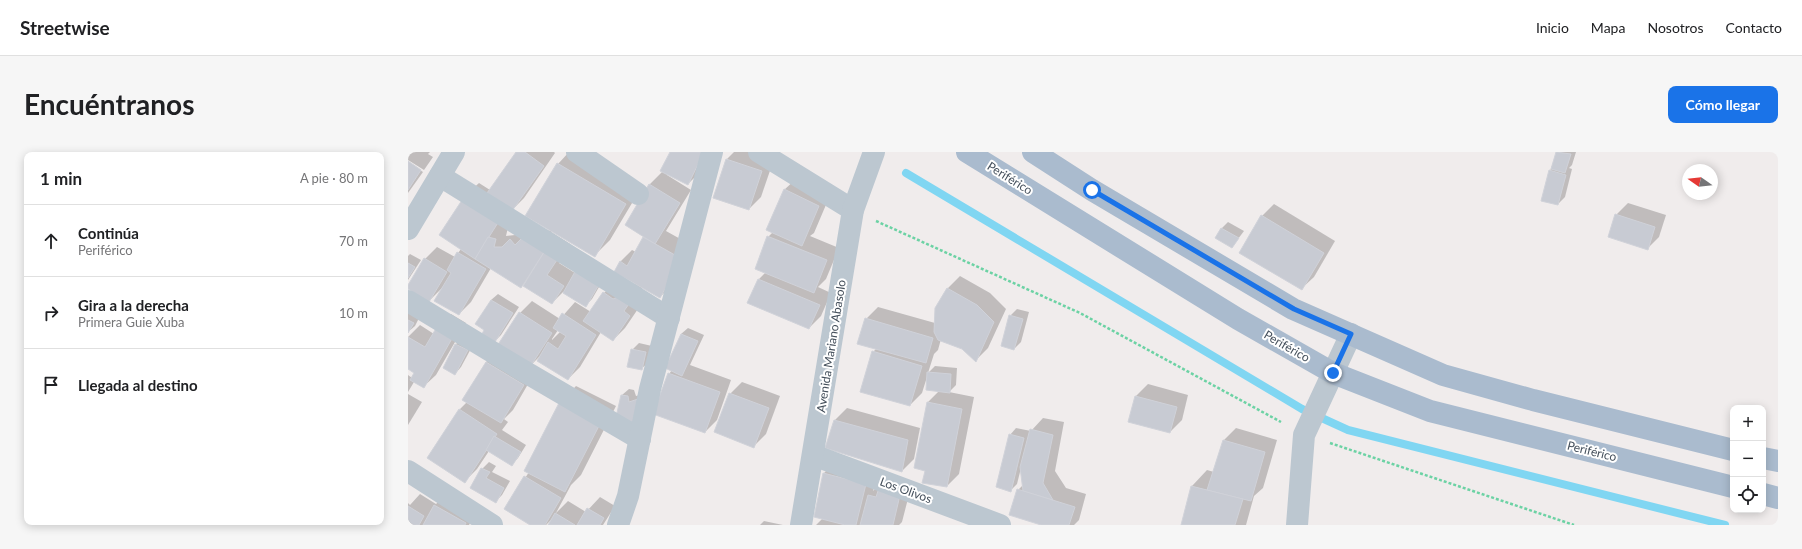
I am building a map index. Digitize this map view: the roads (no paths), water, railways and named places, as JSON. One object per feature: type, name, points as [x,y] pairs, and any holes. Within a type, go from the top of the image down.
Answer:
[{"type":"main road","name":"Periférico","points":[[968,152],[1238,319],[1333,373],[1430,411],[1730,486]]},
{"type":"main road","points":[[1033,152],[1092,190],[1294,309],[1443,375],[1533,400],[1730,449]]},
{"type":"main road","points":[[1766,459],[1778,461]]},
{"type":"main road","points":[[1766,495],[1778,498]]},
{"type":"street","points":[[408,230],[454,152]]},
{"type":"street","points":[[577,152],[638,194]]},
{"type":"street","points":[[618,525],[628,496],[650,389],[712,152]]},
{"type":"street","points":[[759,152],[854,210]]},
{"type":"street","name":"Avenida Mariano Abasolo","points":[[800,525],[854,210],[871,160]]},
{"type":"street","points":[[440,176],[669,318]]},
{"type":"street","points":[[408,300],[522,370],[640,439]]},
{"type":"street","points":[[1297,525],[1306,430],[1351,334]]},
{"type":"street","name":"Los Olivos","points":[[813,455],[1000,525]]},
{"type":"street","points":[[408,471],[483,522]]},
{"type":"waterway","points":[[906,173],[1302,409],[1348,430],[1725,525]]}]
